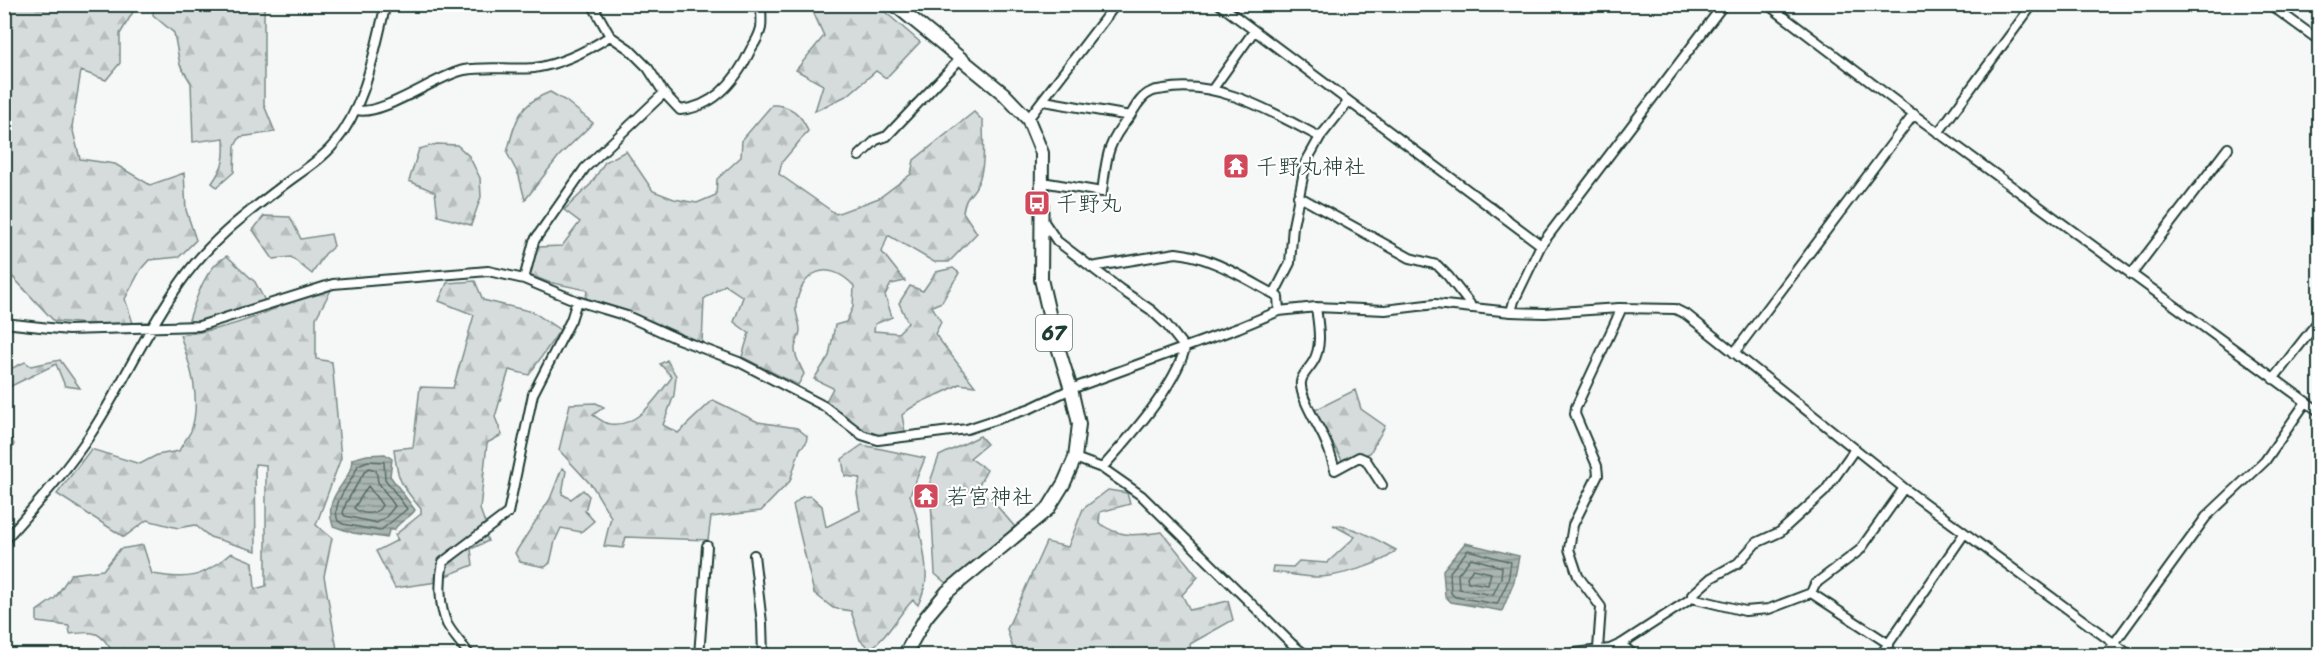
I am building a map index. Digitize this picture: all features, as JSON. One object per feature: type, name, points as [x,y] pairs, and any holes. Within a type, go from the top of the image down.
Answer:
[{"type":"main road","name":"67","points":[[894,4],[1004,94],[1028,119],[1042,153],[1041,279],[1079,424],[1075,458],[1064,483],[1048,509],[947,592],[926,616],[904,656]]},
{"type":"street","points":[[4,541],[45,494],[90,436],[180,283],[199,258],[234,223],[334,145],[357,110],[386,4]]},
{"type":"street","points":[[592,4],[610,36],[629,49],[648,68],[664,93],[680,110],[687,110],[713,99],[724,91],[742,68],[761,27],[761,4]]},
{"type":"street","points":[[1028,119],[1116,4]]},
{"type":"street","points":[[1219,4],[1541,245]]},
{"type":"street","points":[[1511,312],[1541,245],[1724,4]]},
{"type":"street","points":[[1767,4],[1938,133],[2319,412]]},
{"type":"street","points":[[1938,133],[2033,4]]},
{"type":"street","points":[[2269,4],[2319,42]]},
{"type":"street","points":[[1212,90],[1254,31]]},
{"type":"street","points":[[357,110],[362,111],[387,104],[463,70],[535,68],[584,53],[610,36]]},
{"type":"street","points":[[859,156],[876,140],[887,136],[960,58]]},
{"type":"street","points":[[1042,182],[1102,192],[1109,147],[1116,133],[1138,103],[1150,92],[1184,86],[1212,90],[1261,107],[1320,137]]},
{"type":"street","points":[[524,279],[534,241],[585,168],[664,93]]},
{"type":"street","points":[[1044,101],[1130,116]]},
{"type":"street","points":[[1274,294],[1290,263],[1293,226],[1306,162],[1320,137],[1348,102]]},
{"type":"street","points":[[1734,353],[1914,114]]},
{"type":"street","points":[[2131,275],[2228,148]]},
{"type":"street","points":[[1298,196],[1410,258],[1437,265],[1465,297],[1470,308]]},
{"type":"street","points":[[1041,218],[1057,241],[1151,309],[1185,348]]},
{"type":"street","points":[[1091,267],[1176,253],[1184,254],[1203,260],[1274,294],[1278,297],[1279,311]]},
{"type":"street","points":[[4,323],[68,330],[199,326],[255,310],[308,290],[357,280],[488,271],[524,279],[577,301],[627,316],[678,339],[739,362],[824,406],[862,435],[878,440],[967,429],[1031,408],[1071,389],[1279,311],[1316,307],[1385,310],[1435,304],[1545,314],[1620,308],[1675,309],[1687,315],[1964,534],[2131,656]]},
{"type":"street","points":[[470,656],[447,624],[441,600],[440,573],[443,562],[508,513],[533,394],[571,320],[577,301]]},
{"type":"street","points":[[1316,307],[1320,333],[1318,348],[1315,360],[1300,384],[1307,404],[1325,440],[1335,470],[1359,457],[1366,460],[1382,485]]},
{"type":"street","points":[[1598,649],[1601,607],[1578,576],[1569,549],[1573,525],[1598,475],[1597,466],[1575,414],[1576,406],[1620,308]]},
{"type":"street","points":[[2274,379],[2319,319]]},
{"type":"street","points":[[1102,468],[1134,434],[1181,363],[1185,348]]},
{"type":"street","points":[[2105,656],[2206,517],[2265,461],[2306,402]]},
{"type":"street","points":[[1570,656],[1598,649],[1610,649],[1621,644],[1692,598],[1692,595],[1712,578],[1738,563],[1755,543],[1780,532],[1825,490],[1855,449]]},
{"type":"street","points":[[1075,458],[1102,468],[1142,496],[1292,644],[1307,656]]},
{"type":"street","points":[[1692,598],[1745,611],[1769,609],[1811,593],[1815,584],[1860,550],[1904,488]]},
{"type":"street","points":[[1880,656],[1964,534]]},
{"type":"street","points":[[699,656],[707,546]]},
{"type":"street","points":[[754,555],[762,623],[763,656]]},
{"type":"street","points":[[1811,593],[1888,644]]},
{"type":"street","points":[[1621,644],[1635,656]]},
{"type":"green space","points":[[4,5],[132,5],[133,12],[120,34],[120,63],[106,80],[81,71],[72,127],[80,159],[115,164],[150,185],[184,173],[186,210],[196,240],[179,257],[149,260],[141,269],[125,299],[133,323],[87,324],[54,321],[9,273],[5,272]]},
{"type":"green space","points":[[154,5],[264,5],[264,105],[275,132],[240,137],[235,146],[234,172],[217,187],[212,183],[223,162],[224,138],[193,142],[191,83],[180,65],[174,33],[153,15]]},
{"type":"green space","points":[[810,5],[877,5],[920,42],[886,78],[876,71],[848,95],[815,111],[823,85],[796,70],[824,36]]},
{"type":"green space","points":[[550,92],[566,101],[593,123],[559,156],[525,200],[519,176],[507,153],[516,123],[524,108]]},
{"type":"green space","points":[[772,105],[790,109],[802,120],[808,131],[782,162],[779,174],[836,214],[879,198],[911,174],[914,160],[974,112],[983,121],[984,152],[981,176],[967,198],[963,212],[977,233],[949,262],[934,262],[888,235],[882,252],[905,281],[891,284],[885,295],[892,317],[875,324],[874,331],[898,333],[908,323],[899,303],[910,286],[923,291],[936,272],[953,268],[959,273],[942,302],[932,306],[941,322],[935,334],[975,386],[959,384],[909,410],[902,415],[905,432],[880,436],[862,430],[825,403],[833,388],[814,379],[829,356],[835,325],[846,322],[853,307],[854,286],[835,272],[817,272],[804,284],[799,294],[796,309],[800,330],[795,351],[804,374],[798,385],[742,357],[749,333],[734,322],[743,297],[725,285],[704,299],[702,343],[649,320],[586,299],[587,290],[548,282],[530,275],[537,247],[562,246],[580,222],[564,210],[591,184],[605,162],[626,151],[653,191],[674,199],[697,203],[716,195],[717,179],[741,157],[742,140]]},
{"type":"green space","points":[[437,144],[457,145],[469,156],[480,178],[481,197],[471,225],[438,216],[435,192],[409,181],[419,149]]},
{"type":"green space","points":[[264,216],[290,217],[301,239],[331,234],[334,246],[325,254],[312,274],[291,257],[273,259],[253,230]]},
{"type":"green space","points":[[227,256],[255,282],[266,303],[212,320],[188,323],[207,276],[219,261]]},
{"type":"green space","points":[[475,281],[483,300],[533,312],[560,330],[529,375],[509,370],[495,417],[502,435],[487,443],[480,509],[486,526],[440,561],[437,582],[395,588],[376,551],[398,540],[395,535],[421,514],[421,509],[401,482],[394,449],[413,447],[420,387],[453,388],[474,315],[439,301],[447,283]]},
{"type":"green space","points":[[331,290],[316,318],[316,359],[332,362],[341,458],[316,525],[332,538],[324,576],[338,655],[114,654],[97,634],[70,634],[69,626],[37,622],[37,611],[55,598],[71,574],[103,570],[120,549],[143,545],[152,574],[177,577],[195,575],[212,568],[231,553],[253,562],[255,589],[266,586],[266,465],[255,464],[256,551],[210,537],[195,525],[178,528],[147,520],[124,537],[57,494],[91,449],[140,464],[157,455],[179,451],[191,431],[195,407],[193,382],[180,335],[234,324],[301,298]]},
{"type":"green space","points":[[60,360],[80,388],[65,386],[56,364],[5,389],[6,371],[25,362],[31,366]]},
{"type":"green space","points":[[667,360],[676,376],[674,395],[663,425],[678,433],[713,400],[758,422],[797,428],[807,436],[806,443],[800,449],[790,481],[761,511],[711,517],[708,540],[626,537],[623,548],[604,546],[611,517],[593,487],[559,450],[570,404],[596,403],[604,407],[593,415],[603,422],[620,424],[629,421],[646,410],[672,377],[660,364]]},
{"type":"green space","points":[[1355,390],[1361,409],[1385,426],[1370,453],[1343,462],[1315,410]]},
{"type":"green space","points":[[5,426],[14,444],[5,468]]},
{"type":"green space","points":[[980,436],[987,444],[970,458],[987,470],[976,490],[990,498],[1015,527],[947,584],[935,574],[930,482],[939,456]]},
{"type":"green space","points":[[862,445],[925,458],[910,495],[923,548],[926,570],[925,588],[918,605],[913,600],[882,639],[870,649],[860,640],[851,611],[833,608],[814,593],[793,505],[802,497],[811,496],[822,506],[826,527],[860,510],[857,493],[860,478],[845,476],[842,459]]},
{"type":"green space","points":[[562,468],[566,471],[562,494],[571,499],[583,490],[589,496],[585,511],[594,521],[581,532],[561,528],[555,541],[550,563],[545,567],[520,562],[515,553],[550,499]]},
{"type":"green space","points":[[1108,490],[1127,493],[1130,504],[1100,512],[1099,523],[1122,534],[1162,532],[1198,577],[1182,595],[1190,610],[1228,601],[1233,620],[1190,644],[1191,655],[1015,655],[1007,629],[1046,542],[1068,547],[1083,509]]},
{"type":"green space","points":[[1333,525],[1358,531],[1396,550],[1370,565],[1323,577],[1272,572],[1273,566],[1293,567],[1299,561],[1327,563],[1355,537]]},
{"type":"green space","points":[[485,533],[488,541],[471,549],[473,565],[446,576],[445,563]]},
{"type":"water","points":[[385,454],[392,459],[390,476],[415,510],[394,530],[389,530],[387,538],[353,533],[333,526],[331,505],[351,468],[352,459]]},
{"type":"water","points":[[1465,543],[1519,556],[1514,582],[1502,611],[1451,602],[1445,596],[1443,570]]},
{"type":"place","name":"千野丸神社","points":[[1236,166]]},
{"type":"place","name":"千野丸","points":[[1037,203]]},
{"type":"place","name":"若宮神社","points":[[926,496]]}]
